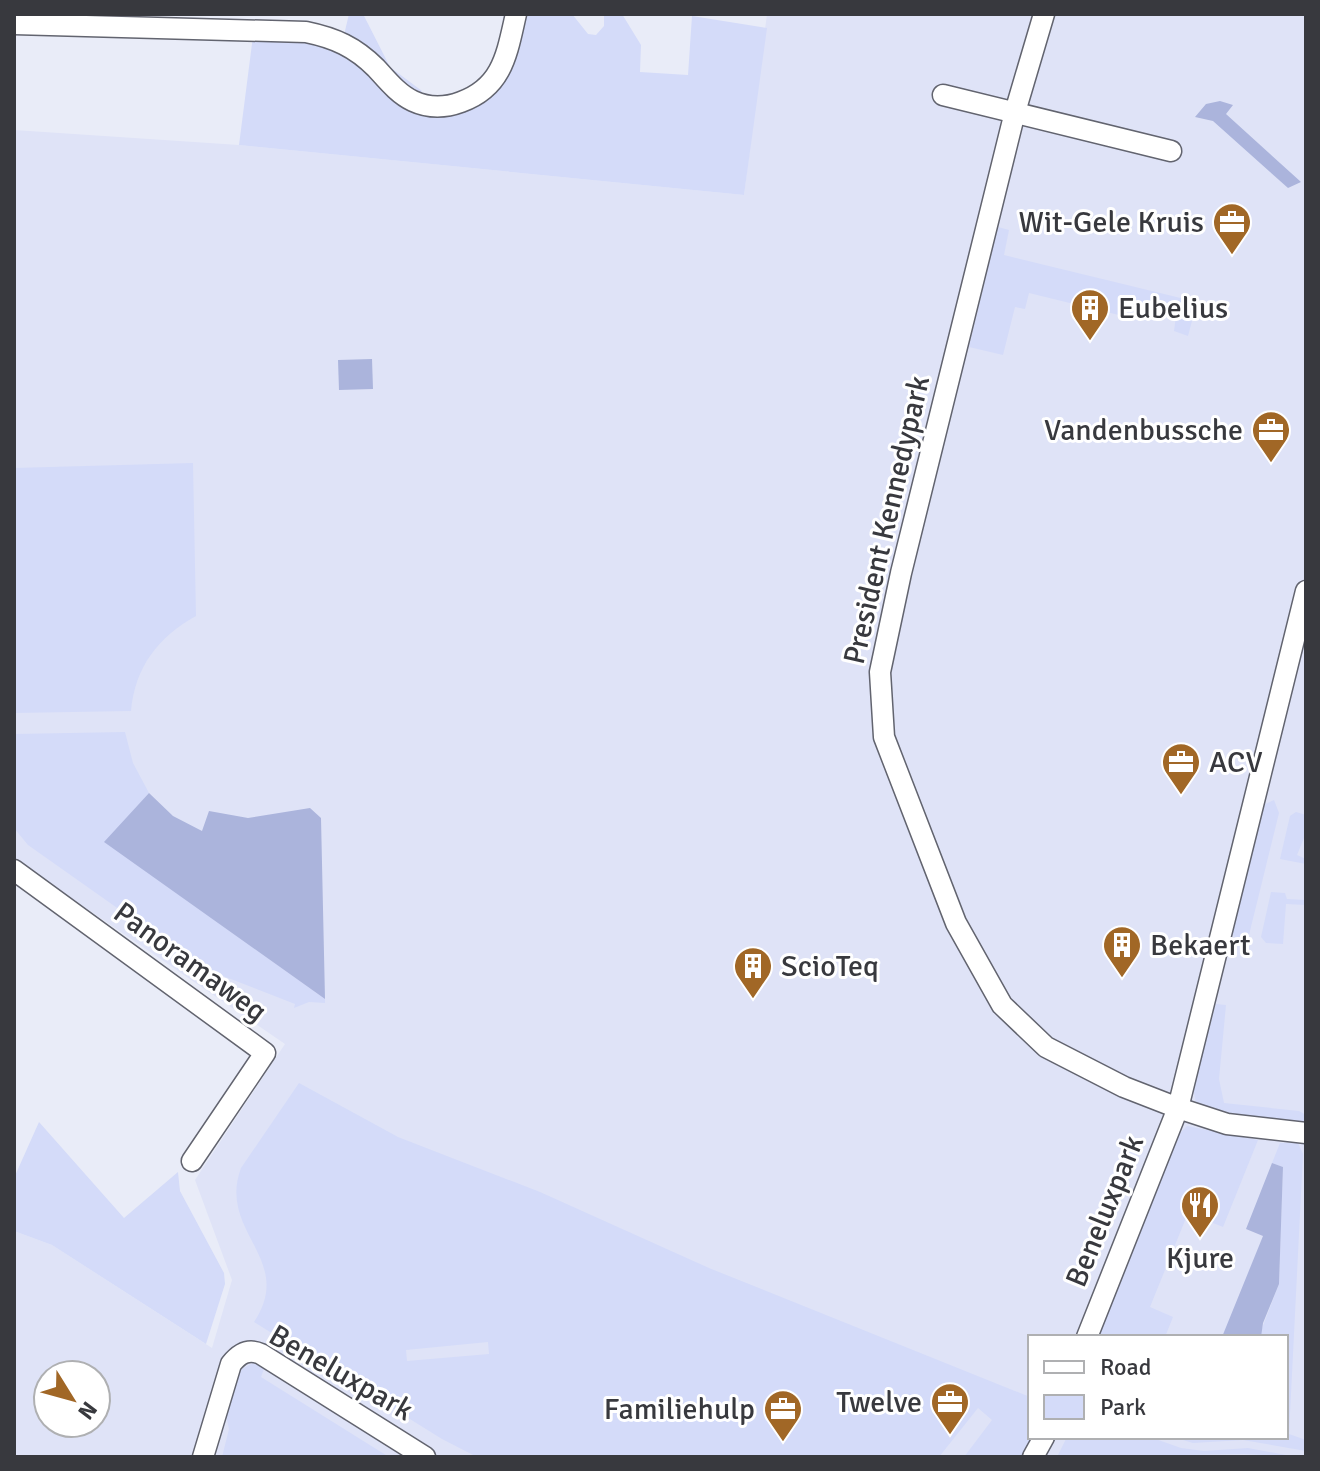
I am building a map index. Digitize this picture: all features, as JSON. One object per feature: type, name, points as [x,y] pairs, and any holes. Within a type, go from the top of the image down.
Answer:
[{"type":"street","points":[[14,24],[306,32],[335,38],[356,50],[413,101],[441,107],[471,99],[489,88],[505,62],[516,14]]},
{"type":"street","name":"President Kennedypark","points":[[1044,14],[1015,112],[880,672],[884,737],[956,923],[1002,1005],[1046,1047],[1124,1087],[1178,1108],[1227,1124],[1306,1133]]},
{"type":"street","points":[[943,95],[1171,151]]},
{"type":"street","points":[[1178,1108],[1306,591]]},
{"type":"street","name":"Panoramaweg","points":[[14,870],[265,1053],[192,1161]]},
{"type":"street","name":"Beneluxpark","points":[[1088,1335],[1178,1108]]},
{"type":"street","name":"Beneluxpark","points":[[203,1457],[228,1370],[239,1355],[250,1351],[261,1354],[425,1457]]},
{"type":"street","points":[[1033,1457],[1043,1439]]},
{"type":"shaded area","points":[[767,14],[1306,14],[1306,1457],[14,1457],[14,1231],[52,1245],[212,1348],[232,1280],[195,1180],[285,1044],[14,859],[14,130],[239,145],[744,195]]},
{"type":"shaded area","points":[[1220,101],[1233,105],[1226,114],[1301,182],[1288,188],[1213,121],[1195,117],[1206,104]]},
{"type":"shaded area","points":[[372,359],[373,389],[339,390],[338,360]]},
{"type":"shaded area","points":[[149,793],[173,816],[202,831],[209,811],[248,818],[310,808],[321,818],[325,999],[104,842]]},
{"type":"shaded area","points":[[1272,1163],[1283,1167],[1279,1284],[1261,1335],[1223,1335],[1263,1236],[1246,1229]]},
{"type":"green space","points":[[349,14],[363,14],[390,67],[422,91],[418,95],[344,35]]},
{"type":"green space","points":[[523,14],[572,14],[588,34],[596,35],[604,26],[604,14],[622,14],[641,45],[640,72],[688,75],[692,16],[767,28],[744,195],[239,145],[253,36],[335,44],[405,101],[488,94]]},
{"type":"green space","points":[[998,227],[1009,230],[1004,255],[1197,302],[1188,336],[1174,331],[1176,316],[1134,306],[1131,318],[1029,293],[1025,309],[1015,307],[1003,355],[969,347]]},
{"type":"green space","points":[[193,463],[196,616],[170,634],[151,655],[133,695],[131,711],[14,713],[14,468]]},
{"type":"green space","points":[[125,732],[133,763],[149,793],[105,842],[325,999],[325,1003],[309,1002],[294,1008],[295,1004],[223,976],[221,980],[215,977],[28,845],[14,828],[14,734]]},
{"type":"green space","points":[[1274,800],[1279,813],[1249,935],[1237,942],[1232,932],[1263,805]]},
{"type":"green space","points":[[1296,812],[1306,815],[1306,833],[1297,855],[1306,859],[1306,864],[1280,859],[1290,816]]},
{"type":"green space","points":[[1271,892],[1285,893],[1287,899],[1306,900],[1306,905],[1286,904],[1283,944],[1266,943],[1261,937]]},
{"type":"green space","points":[[1216,1004],[1226,1005],[1219,1079],[1224,1103],[1299,1111],[1306,1115],[1306,1123],[1248,1118],[1196,1103],[1193,1088]]},
{"type":"green space","points":[[299,1083],[398,1137],[540,1192],[709,1268],[1028,1396],[1028,1439],[1034,1439],[1023,1457],[964,1457],[992,1420],[978,1408],[939,1457],[477,1457],[442,1439],[254,1322],[265,1300],[266,1280],[262,1262],[239,1210],[236,1190],[241,1168]],"holes":[[[488,1342],[489,1354],[407,1361],[406,1350]]]},
{"type":"green space","points":[[39,1122],[124,1218],[178,1172],[180,1191],[224,1273],[225,1284],[206,1344],[52,1245],[14,1231],[14,1178]]},
{"type":"green space","points":[[1187,1126],[1258,1140],[1223,1227],[1188,1213],[1150,1307],[1173,1317],[1166,1335],[1096,1335],[1177,1136]]},
{"type":"green space","points":[[1280,1143],[1298,1143],[1303,1154],[1289,1434],[1306,1440],[1306,1451],[1243,1440],[1193,1443],[1180,1439],[1288,1439],[1288,1335],[1261,1335],[1279,1284],[1283,1167],[1272,1163]]},
{"type":"green space","points":[[253,1363],[265,1366],[261,1377],[389,1457],[222,1457],[229,1429],[225,1411],[238,1371]]},
{"type":"green space","points":[[1066,1439],[1156,1439],[1181,1448],[1204,1451],[1248,1448],[1297,1457],[1244,1454],[1057,1457]]},
{"type":"place","name":"Wit-Gele Kruis","points":[[1232,256]]},
{"type":"place","name":"Eubelius","points":[[1090,342]]},
{"type":"place","name":"Vandenbussche","points":[[1271,464]]},
{"type":"place","name":"ACV","points":[[1181,796]]},
{"type":"place","name":"Bekaert","points":[[1122,979]]},
{"type":"place","name":"ScioTeq","points":[[753,1000]]},
{"type":"place","name":"Kjure","points":[[1200,1239]]},
{"type":"place","name":"Twelve","points":[[950,1436]]},
{"type":"place","name":"Familiehulp","points":[[783,1443]]}]
